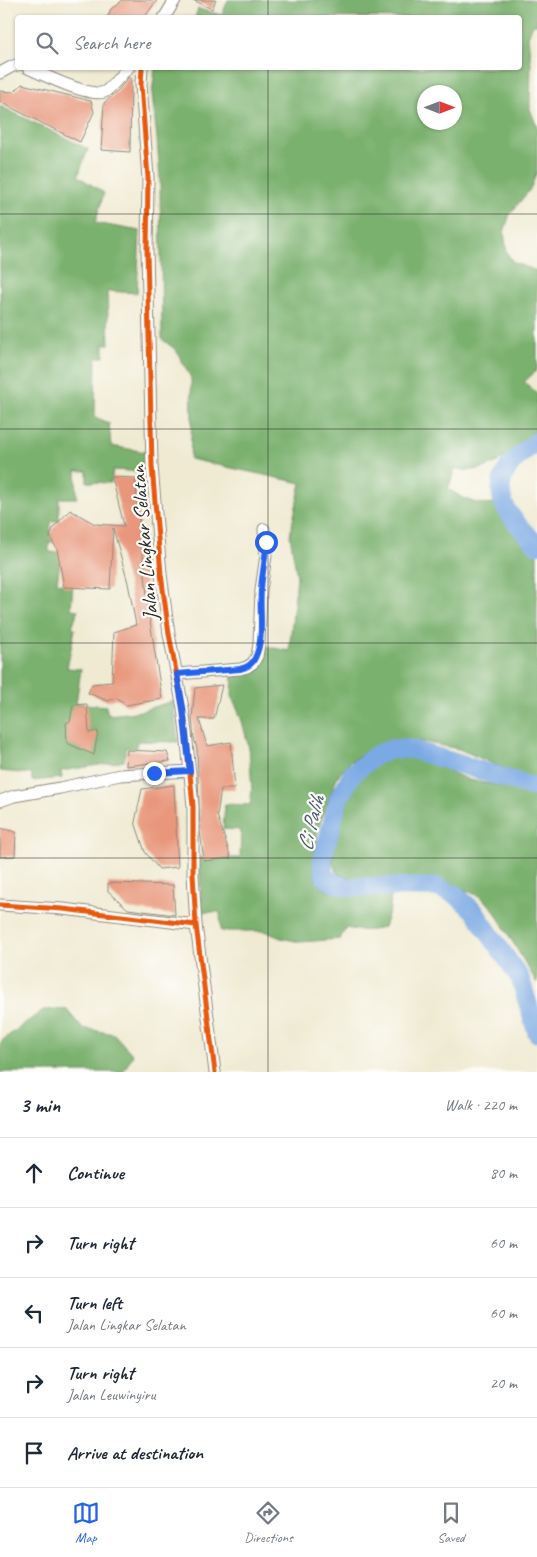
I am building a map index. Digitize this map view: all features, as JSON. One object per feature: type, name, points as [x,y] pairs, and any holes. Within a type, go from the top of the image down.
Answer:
[{"type":"street","points":[[166,15],[175,0]]},
{"type":"street","points":[[0,72],[15,66]]},
{"type":"street","points":[[33,70],[65,84],[99,94],[106,91],[126,70]]},
{"type":"street","name":"Jalan Lingkar Selatan","points":[[142,70],[141,84],[148,178],[147,250],[152,466],[161,574],[169,634],[183,708],[190,771],[196,925],[202,961],[214,1072]]},
{"type":"street","points":[[177,674],[240,669],[247,667],[253,662],[259,644],[261,590],[266,555],[264,529]]},
{"type":"street","points":[[0,801],[14,796],[68,787],[120,775],[190,771]]},
{"type":"street","points":[[0,905],[64,909],[196,925]]},
{"type":"green space","points":[[228,0],[537,0],[537,24],[533,24],[528,37],[531,63],[530,109],[537,127],[537,171],[531,188],[510,214],[504,232],[507,253],[513,262],[537,271],[537,370],[524,382],[537,393],[537,429],[507,456],[490,466],[481,469],[455,469],[448,489],[476,503],[495,503],[508,524],[537,555],[537,780],[459,749],[424,742],[393,742],[372,748],[350,762],[337,777],[318,828],[314,859],[316,882],[326,890],[339,894],[391,895],[390,909],[384,927],[374,930],[346,928],[340,939],[300,942],[281,938],[264,931],[221,931],[220,912],[202,912],[199,858],[240,858],[241,830],[223,829],[225,804],[250,805],[252,790],[249,748],[242,721],[232,696],[233,674],[255,669],[263,646],[289,651],[297,577],[290,535],[301,483],[190,459],[191,378],[176,350],[162,339],[160,179],[152,94],[155,70],[522,70],[522,15],[222,15]]},
{"type":"green space","points":[[198,9],[222,15],[196,15]]},
{"type":"green space","points":[[0,106],[88,149],[78,176],[104,193],[95,223],[140,231],[137,293],[107,291],[109,344],[104,344],[104,357],[96,357],[95,417],[109,423],[111,446],[146,452],[147,472],[113,470],[111,483],[87,482],[87,471],[76,471],[77,498],[59,498],[59,521],[51,521],[50,535],[60,542],[49,542],[49,552],[61,553],[57,583],[73,584],[71,609],[78,610],[72,627],[75,629],[67,668],[81,669],[76,703],[106,706],[108,715],[137,712],[173,701],[178,742],[137,741],[136,748],[126,748],[124,761],[61,771],[62,778],[32,781],[32,774],[0,771]]},
{"type":"green space","points":[[406,754],[420,758],[469,780],[521,790],[537,796],[537,983],[492,907],[479,896],[451,884],[431,880],[356,880],[338,874],[332,862],[336,838],[347,803],[358,777],[377,760]]},
{"type":"green space","points":[[66,1009],[82,1028],[114,1034],[133,1055],[123,1072],[0,1072],[0,1043],[4,1039],[43,1010]]},
{"type":"building","points":[[123,0],[157,0],[146,15],[108,15],[111,9]]},
{"type":"building","points":[[193,0],[216,0],[212,9]]},
{"type":"building","points":[[128,78],[131,78],[130,152],[101,150],[104,103],[117,92]]},
{"type":"building","points":[[22,84],[91,101],[94,112],[80,142],[0,102],[0,91],[14,92]]},
{"type":"building","points":[[112,477],[135,478],[149,614],[162,699],[126,705],[116,698],[108,701],[88,693],[92,684],[112,682],[114,632],[136,625],[128,583],[113,528],[110,589],[64,587],[57,549],[50,537],[53,528],[70,510],[95,524],[124,526]]},
{"type":"building","points":[[222,685],[214,719],[199,719],[207,746],[231,742],[235,789],[221,789],[217,815],[231,858],[204,861],[200,831],[197,749],[192,718],[195,688]]},
{"type":"building","points":[[87,704],[89,733],[98,731],[94,755],[67,743],[66,723],[70,721],[73,705]]},
{"type":"building","points":[[127,750],[167,752],[170,761],[126,766]]},
{"type":"building","points":[[174,785],[178,867],[159,869],[145,852],[135,822],[142,789]]},
{"type":"building","points":[[0,828],[16,832],[15,856],[0,857]]},
{"type":"building","points":[[108,883],[173,885],[175,915],[128,909],[108,891]]},
{"type":"waterway","name":"Ci Palih","points":[[537,441],[509,467],[503,479],[501,490],[502,500],[507,510],[537,545]]},
{"type":"waterway","name":"Ci Palih","points":[[537,788],[411,749],[392,749],[376,755],[353,773],[339,798],[322,860],[325,877],[334,883],[347,887],[436,887],[456,895],[474,911],[520,978],[537,1033]]},
{"type":"cycle path","points":[[142,70],[141,84],[148,178],[147,250],[152,466],[161,574],[187,742],[193,806],[193,874],[196,925],[215,1072]]},
{"type":"cycle path","points":[[0,905],[63,909],[196,925]]},
{"type":"route","points":[[154,773],[190,771],[177,674],[240,669],[247,667],[256,656],[259,644],[261,590],[266,542]]}]
